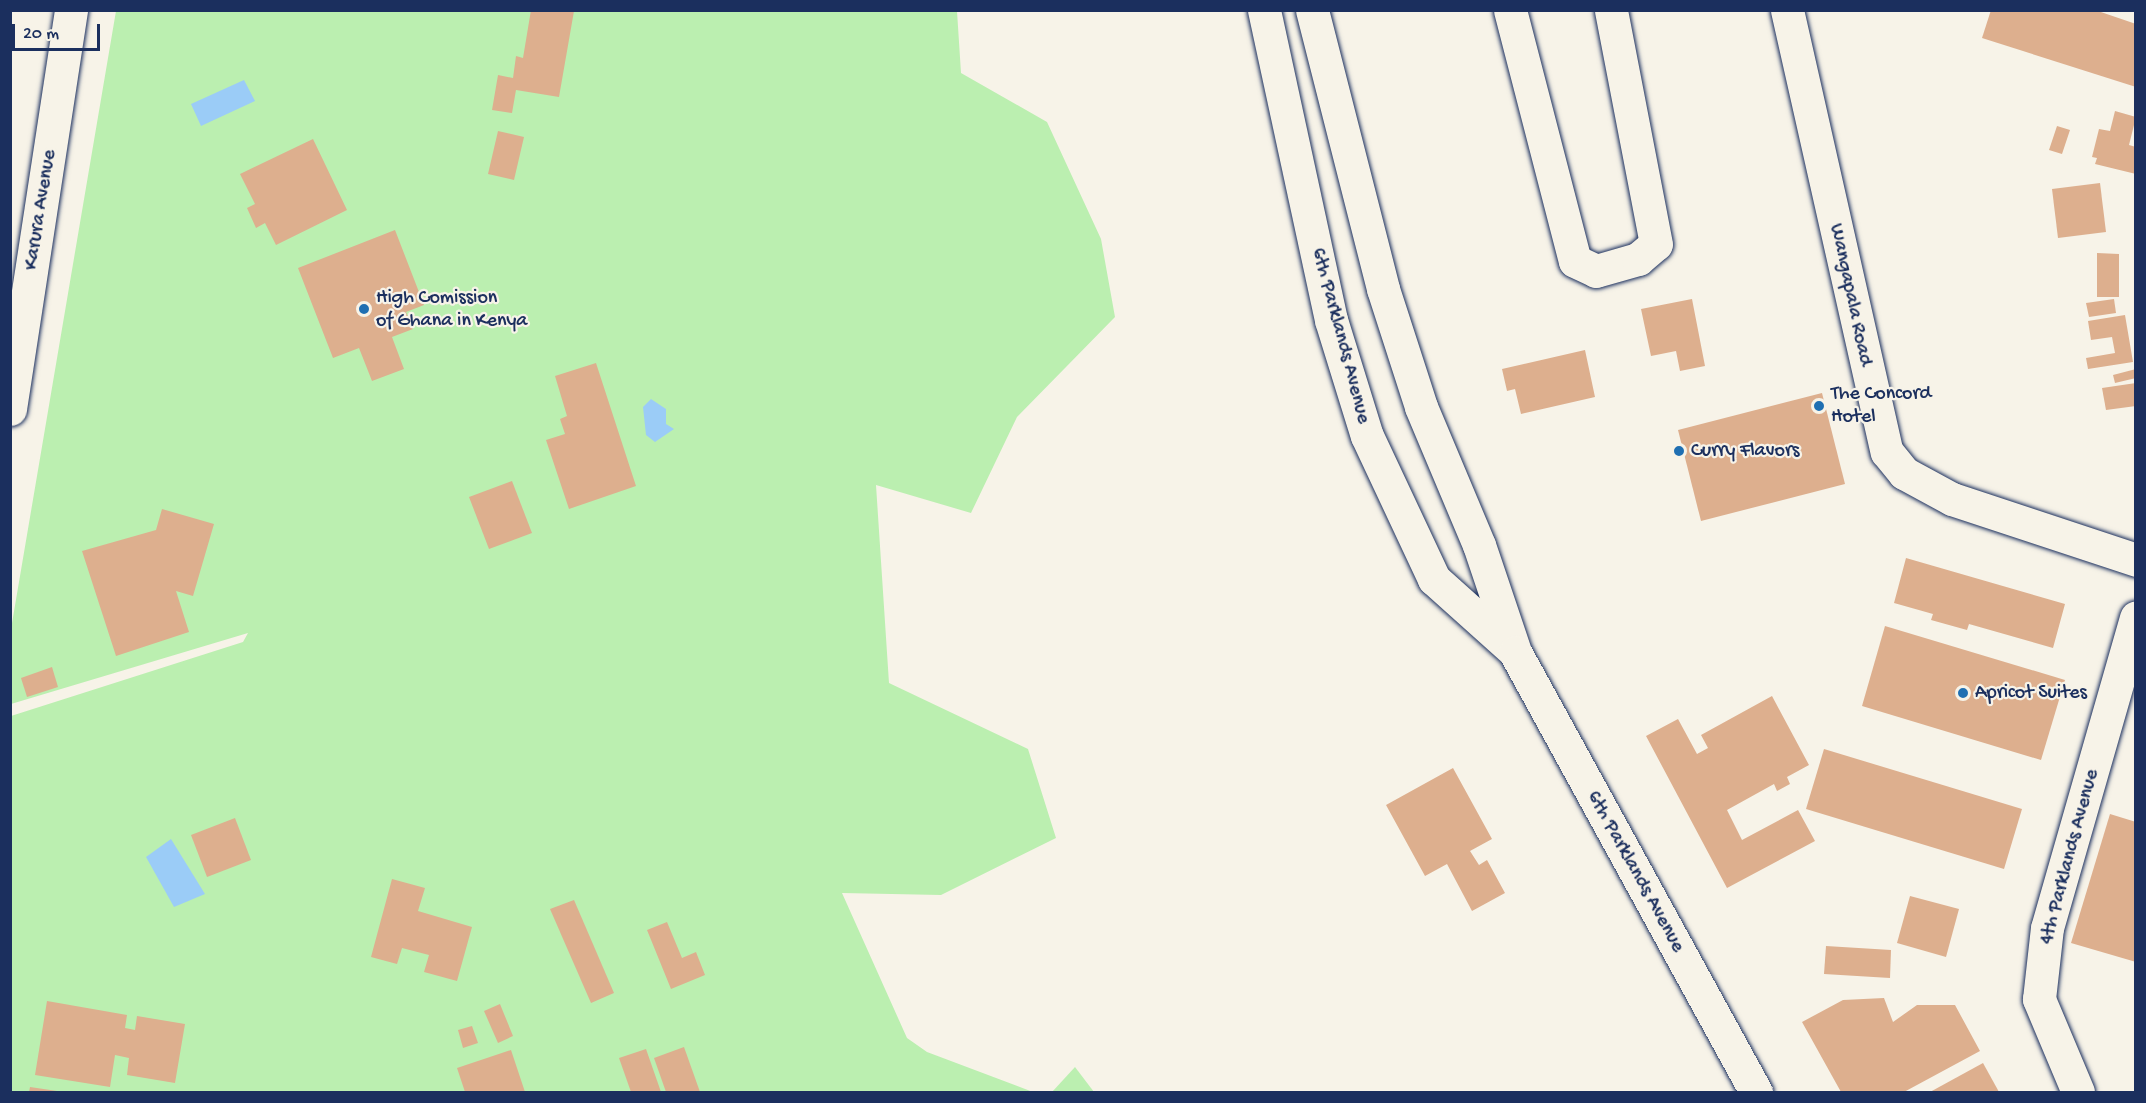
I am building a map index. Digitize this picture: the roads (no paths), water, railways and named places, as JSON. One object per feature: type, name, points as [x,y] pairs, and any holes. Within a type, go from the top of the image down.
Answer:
[{"type":"street","name":"Karura Avenue","points":[[10,409],[71,10]]},
{"type":"street","name":"6th Parklands Avenue","points":[[1264,10],[1331,320],[1367,436],[1434,579],[1515,652]]},
{"type":"street","name":"6th Parklands Avenue","points":[[1312,10],[1383,289],[1421,407],[1479,545],[1515,652],[1755,1092]]},
{"type":"street","points":[[1510,10],[1575,261],[1596,271],[1638,259],[1656,244],[1611,10]]},
{"type":"street","name":"Wangapala Road","points":[[1787,10],[1887,452],[1904,473],[1952,499],[2136,560]]},
{"type":"street","name":"4th Parklands Avenue","points":[[2078,1092],[2038,999],[2048,928],[2136,618]]},
{"type":"water","points":[[244,80],[255,101],[201,126],[191,104]]},
{"type":"water","points":[[651,399],[666,409],[666,424],[674,429],[655,442],[646,435],[643,407]]},
{"type":"water","points":[[171,839],[205,894],[174,907],[146,857]]},
{"type":"place","name":"High Comission of Ghana in Kenya","points":[[364,309]]},
{"type":"place","name":"The Concord Hotel","points":[[1819,406]]},
{"type":"place","name":"Curry Flavors","points":[[1679,451]]},
{"type":"place","name":"Apricot Suites","points":[[1963,693]]}]
